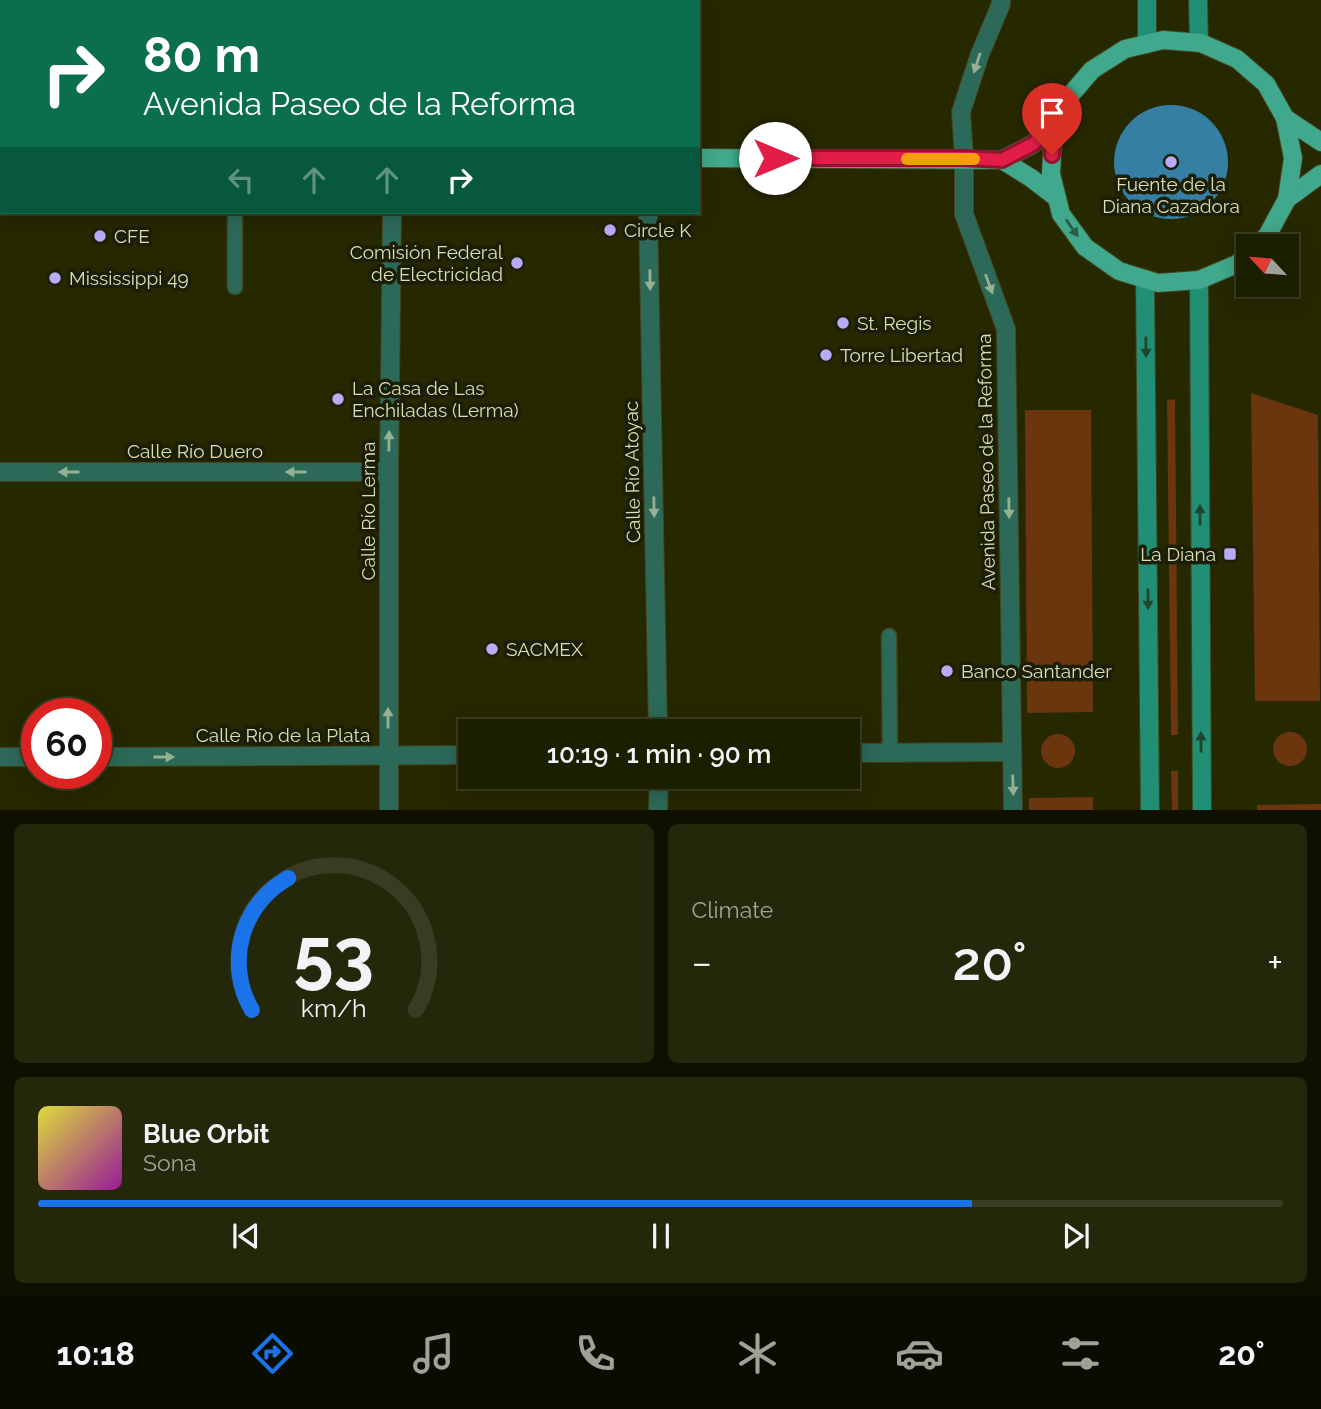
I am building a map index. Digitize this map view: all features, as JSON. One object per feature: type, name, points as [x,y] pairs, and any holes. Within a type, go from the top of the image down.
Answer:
[{"type":"main road","points":[[1147,0],[1147,44]]},
{"type":"main road","points":[[1198,0],[1199,43]]},
{"type":"main road","points":[[1236,264],[1199,280],[1158,283],[1119,271],[1085,247],[1062,214],[1051,174],[1053,135],[1067,99],[1092,69],[1125,49],[1163,40],[1199,43],[1237,59],[1266,84],[1285,118],[1293,158],[1286,199],[1268,234]]},
{"type":"main road","points":[[1002,160],[1033,144],[1060,117]]},
{"type":"main road","points":[[1285,118],[1321,142]]},
{"type":"main road","points":[[700,158],[1002,160],[1057,198]]},
{"type":"main road","points":[[1286,199],[1321,174]]},
{"type":"main road","points":[[1145,279],[1150,810]]},
{"type":"main road","points":[[1199,280],[1202,810]]},
{"type":"street","name":"Avenida Paseo de la Reforma","points":[[1001,0],[961,112],[964,214],[1006,329],[1013,810]]},
{"type":"street","name":"Calle Río Lerma","points":[[389,810],[392,214]]},
{"type":"street","name":"Calle Río Atoyac","points":[[648,214],[658,719]]},
{"type":"street","name":"Calle Río Duero","points":[[0,472],[389,472]]},
{"type":"street","points":[[860,753],[1011,752]]},
{"type":"street","name":"Calle Río de la Plata","points":[[112,757],[458,755]]},
{"type":"street","points":[[0,757],[21,757]]},
{"type":"street","points":[[659,789],[659,810]]},
{"type":"lane","points":[[235,214],[235,287]]},
{"type":"lane","points":[[890,636],[890,753]]},
{"type":"shaded area","points":[[1251,393],[1318,415],[1320,701],[1255,701]]},
{"type":"shaded area","points":[[1175,399],[1178,735],[1171,735],[1167,400]]},
{"type":"shaded area","points":[[1025,410],[1091,410],[1093,712],[1027,713]]},
{"type":"shaded area","points":[[1290,732],[1302,737],[1307,749],[1302,761],[1290,766],[1278,761],[1273,749],[1278,737]]},
{"type":"shaded area","points":[[1058,734],[1070,739],[1075,751],[1070,763],[1058,768],[1046,763],[1041,751],[1046,739]]},
{"type":"shaded area","points":[[1171,771],[1178,771],[1178,810],[1172,810]]},
{"type":"shaded area","points":[[1093,797],[1093,810],[1029,810],[1029,798]]},
{"type":"shaded area","points":[[1321,804],[1321,810],[1257,810],[1257,805]]},
{"type":"water","name":"Fuente de la Diana Cazadora","points":[[1171,105],[1193,109],[1212,121],[1224,140],[1228,162],[1224,184],[1212,203],[1193,215],[1171,219],[1149,215],[1130,203],[1118,184],[1114,162],[1118,140],[1130,121],[1149,109]]},
{"type":"slow traffic","points":[[907,159],[974,159]]},
{"type":"place","name":"Fuente de la Diana Cazadora","points":[[1171,162]]},
{"type":"place","name":"Circle K","points":[[610,230]]},
{"type":"place","name":"CFE","points":[[100,236]]},
{"type":"place","name":"Comisión Federal de Electricidad","points":[[517,263]]},
{"type":"place","name":"Mississippi 49","points":[[55,278]]},
{"type":"place","name":"St. Regis","points":[[843,323]]},
{"type":"place","name":"Torre Libertad","points":[[826,355]]},
{"type":"place","name":"La Casa de Las Enchiladas (Lerma)","points":[[338,399]]},
{"type":"place","name":"La Diana","points":[[1230,554]]},
{"type":"place","name":"SACMEX","points":[[492,649]]},
{"type":"place","name":"Banco Santander","points":[[947,671]]},
{"type":"route","points":[[775,158],[1002,160],[1033,144],[1060,117],[1053,135],[1052,155]]}]
